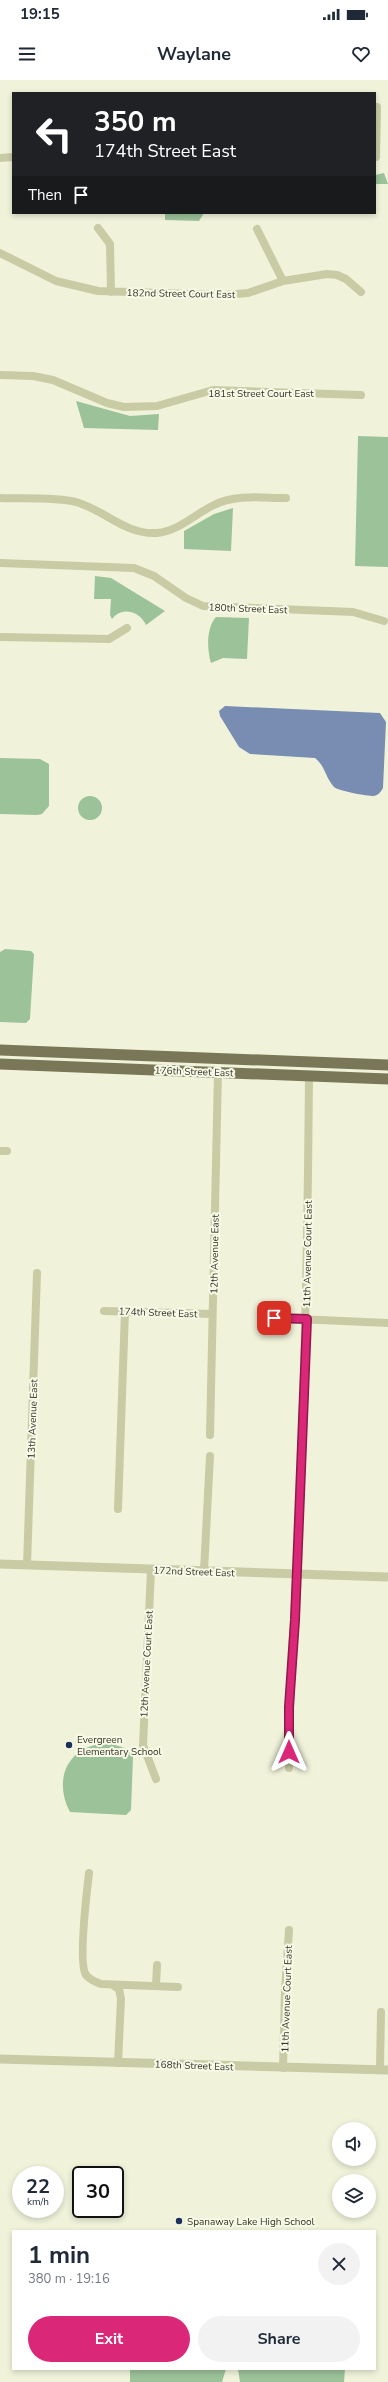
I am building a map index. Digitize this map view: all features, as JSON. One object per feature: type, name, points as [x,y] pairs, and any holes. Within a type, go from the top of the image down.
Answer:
[{"type":"main road","name":"176th Street East","points":[[0,1050],[385,1065]]},
{"type":"main road","points":[[0,1057],[36,1057],[50,1052]]},
{"type":"main road","name":"176th Street East","points":[[0,1064],[388,1079]]},
{"type":"main road","points":[[309,1077],[318,1070],[368,1071],[385,1065]]},
{"type":"street","points":[[376,107],[376,157]]},
{"type":"street","points":[[0,158],[12,157]]},
{"type":"street","points":[[98,228],[110,244],[111,292]]},
{"type":"street","points":[[257,229],[283,281]]},
{"type":"street","name":"182nd Street Court East","points":[[0,254],[56,281],[86,290],[225,295],[248,293],[283,281],[317,274],[338,275],[352,282],[361,292]]},
{"type":"street","name":"181st Street Court East","points":[[0,375],[33,376],[53,380],[107,403],[130,407],[157,406],[213,390],[361,394]]},
{"type":"street","points":[[0,498],[74,502],[87,506],[131,530],[158,533],[173,528],[227,500],[239,497],[286,498]]},
{"type":"street","name":"180th Street East","points":[[0,563],[134,568],[154,576],[186,598],[203,606],[353,612],[384,621]]},
{"type":"street","points":[[0,637],[109,639],[127,628]]},
{"type":"street","name":"12th Avenue East","points":[[210,1435],[218,1072]]},
{"type":"street","name":"11th Avenue Court East","points":[[288,1768],[289,1707],[297,1575],[307,1319],[309,1077]]},
{"type":"street","name":"13th Avenue East","points":[[27,1565],[36,1273]]},
{"type":"street","name":"174th Street East","points":[[104,1311],[212,1314]]},
{"type":"street","points":[[118,1509],[125,1311]]},
{"type":"street","points":[[274,1318],[388,1323]]},
{"type":"street","points":[[204,1572],[210,1456]]},
{"type":"street","name":"172nd Street East","points":[[0,1564],[388,1577]]},
{"type":"street","name":"12th Avenue Court East","points":[[150,1570],[143,1745],[156,1779]]},
{"type":"street","points":[[89,1873],[83,1968],[90,1979],[101,1984],[114,1986],[178,1987]]},
{"type":"street","name":"11th Avenue Court East","points":[[283,2068],[285,1991],[290,1930]]},
{"type":"street","points":[[156,1986],[158,1965]]},
{"type":"street","points":[[114,1986],[119,1989],[121,1999],[118,2063]]},
{"type":"street","points":[[381,2012],[384,2069]]},
{"type":"street","name":"168th Street East","points":[[0,2059],[283,2068],[384,2069]]},
{"type":"green space","points":[[384,173],[388,184],[376,184],[376,175]]},
{"type":"green space","points":[[165,214],[203,214],[199,221],[165,220]]},
{"type":"green space","points":[[76,401],[130,416],[159,414],[158,430],[84,428]]},
{"type":"green space","points":[[358,436],[388,437],[388,567],[355,566]]},
{"type":"green space","points":[[233,508],[231,551],[184,549],[184,531],[214,514]]},
{"type":"green space","points":[[95,576],[111,578],[165,611],[146,625],[140,616],[126,611],[121,612],[112,619],[110,615],[111,599],[94,599]]},
{"type":"green space","points":[[216,617],[249,618],[247,659],[223,658],[211,663],[208,639],[210,627]]},
{"type":"green space","points":[[0,758],[40,759],[49,764],[49,806],[42,814],[0,814]]},
{"type":"green space","points":[[90,796],[98,800],[102,808],[98,816],[90,820],[82,816],[78,808],[82,800]]},
{"type":"green space","points":[[5,949],[31,951],[34,954],[30,1019],[26,1023],[0,1022],[0,952]]},
{"type":"green space","points":[[109,1743],[128,1749],[133,1757],[131,1810],[126,1815],[70,1812],[65,1799],[63,1787],[64,1775],[68,1765],[74,1756],[84,1749],[95,1745]]},
{"type":"green space","points":[[130,2370],[226,2370],[222,2382],[130,2382]]},
{"type":"green space","points":[[238,2370],[345,2370],[344,2382],[240,2382]]},
{"type":"water","points":[[225,706],[380,713],[386,722],[383,788],[377,795],[374,796],[347,792],[334,787],[319,761],[315,758],[250,754],[239,747],[220,716],[219,711]]},
{"type":"place","name":"Evergreen Elementary School","points":[[69,1745]]},
{"type":"place","name":"Spanaway Lake High School","points":[[179,2221]]},
{"type":"route","points":[[274,1318],[307,1319],[295,1620],[289,1707],[289,1752]]}]
